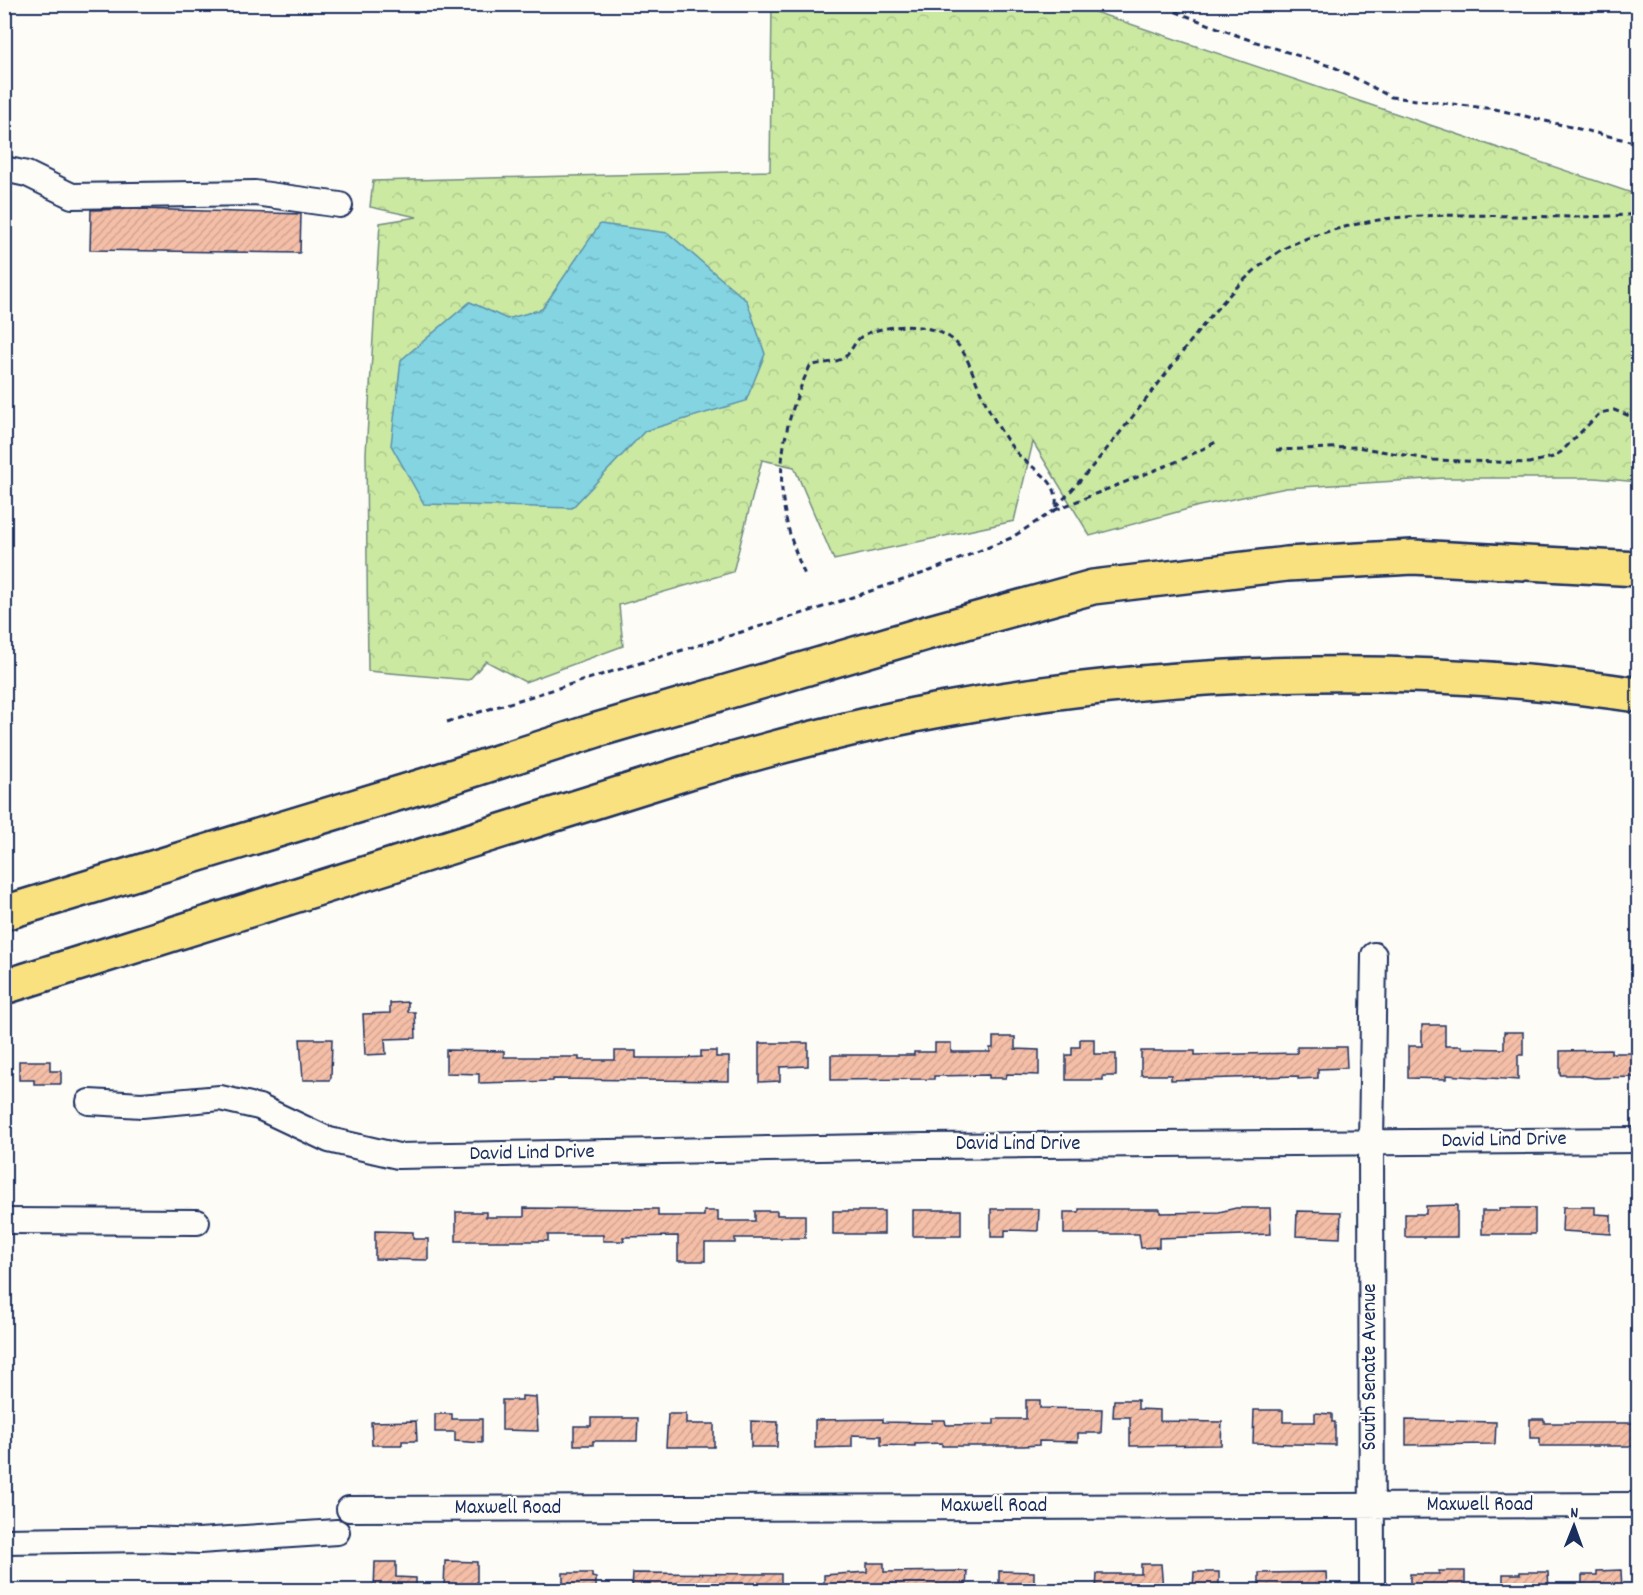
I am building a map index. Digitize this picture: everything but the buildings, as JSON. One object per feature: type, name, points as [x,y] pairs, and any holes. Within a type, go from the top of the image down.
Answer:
[{"type":"highway","points":[[4,913],[426,785],[597,730],[923,634],[1093,587],[1287,564],[1413,557],[1638,569]]},
{"type":"highway","points":[[4,987],[692,771],[771,748],[934,711],[1105,687],[1276,674],[1443,676],[1554,684],[1638,695]]},
{"type":"street","points":[[4,169],[27,174],[72,196],[255,193],[340,205]]},
{"type":"street","name":"South Senate Avenue","points":[[1372,1590],[1371,1143],[1374,955]]},
{"type":"street","name":"David Lind Drive","points":[[89,1102],[142,1104],[220,1098],[259,1107],[329,1140],[398,1156],[924,1146],[1638,1140]]},
{"type":"street","points":[[4,1221],[197,1222]]},
{"type":"street","name":"Maxwell Road","points":[[349,1509],[1638,1505]]},
{"type":"street","points":[[4,1541],[148,1539],[199,1541],[337,1532]]},
{"type":"path","points":[[1155,4],[1244,38],[1336,68],[1391,97],[1495,109],[1638,143]]},
{"type":"path","points":[[1055,509],[1084,477],[1215,309],[1259,267],[1283,249],[1361,223],[1391,218],[1436,214],[1638,214]]},
{"type":"path","points":[[805,575],[795,553],[780,490],[780,471],[791,411],[810,366],[839,360],[848,355],[864,334],[908,326],[945,334],[959,344],[970,362],[979,388],[1011,446],[1055,486],[1057,500],[1055,509]]},
{"type":"path","points":[[1276,450],[1357,447],[1433,460],[1529,463],[1553,458],[1600,413],[1614,410],[1638,418]]},
{"type":"path","points":[[447,722],[657,655],[817,609],[930,571],[1011,538],[1055,509],[1183,459],[1216,442]]},
{"type":"green space","points":[[772,5],[1074,5],[1638,195],[1638,482],[1595,478],[1443,478],[1286,488],[1199,506],[1090,536],[1033,442],[1014,521],[834,560],[794,467],[762,460],[733,572],[619,605],[623,646],[525,682],[486,661],[469,680],[368,671],[366,453],[380,223],[417,217],[370,207],[373,181],[770,171]]},
{"type":"water","points":[[600,224],[668,233],[747,301],[765,354],[746,401],[645,431],[572,508],[424,504],[391,445],[401,360],[470,302],[507,319],[542,309]]}]
